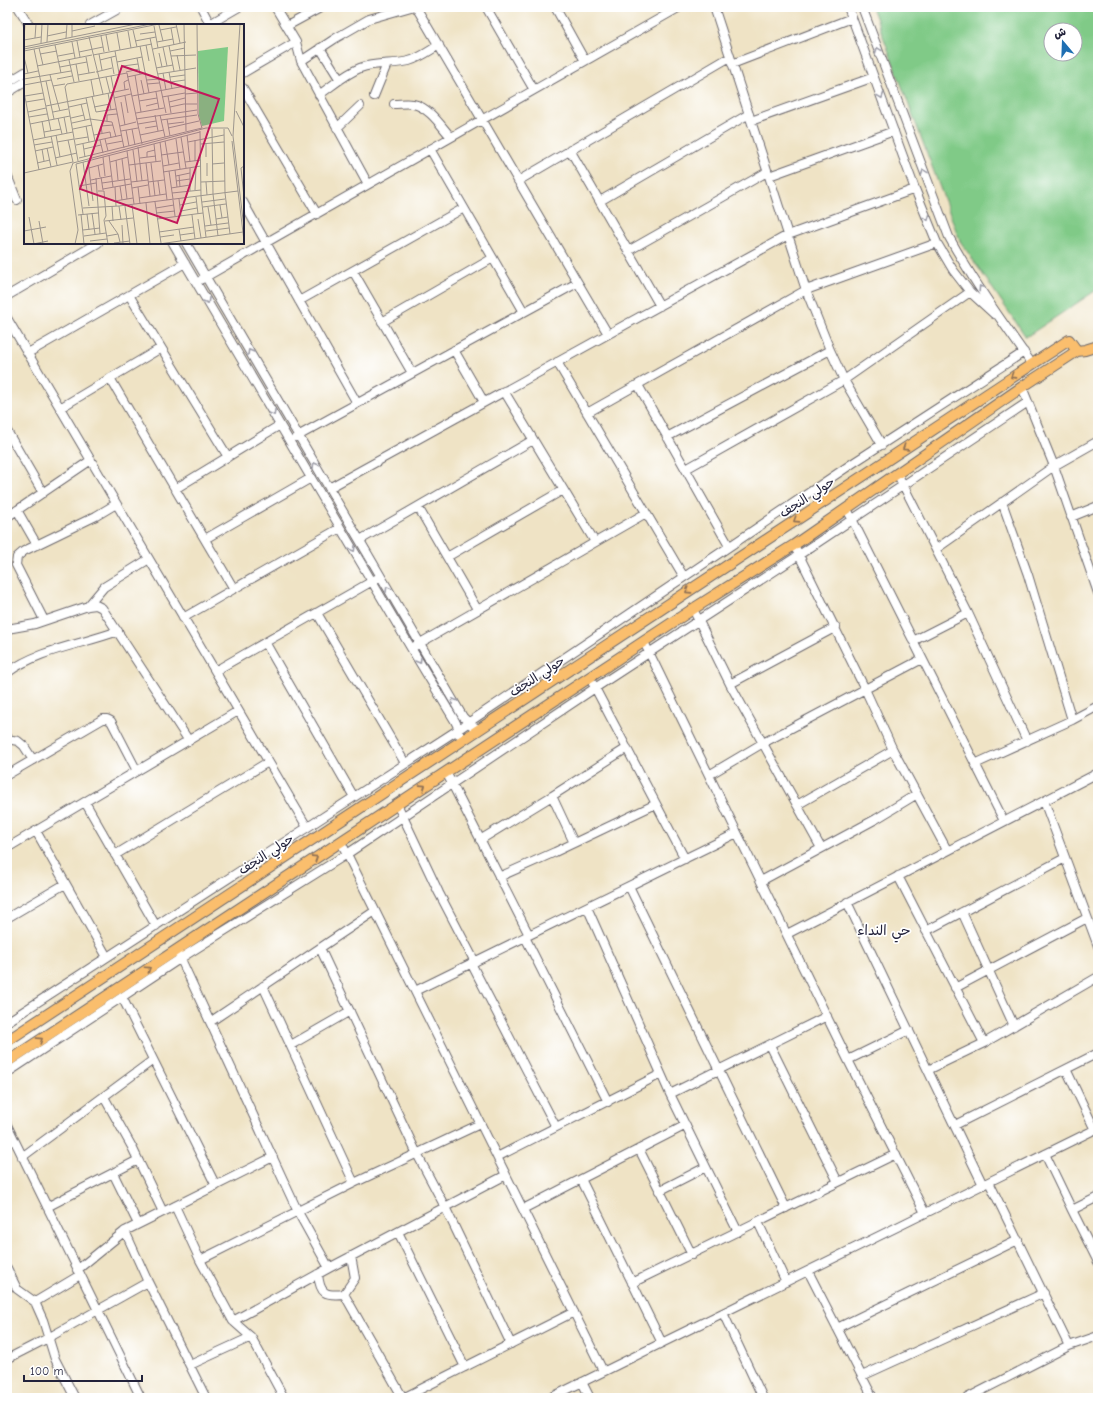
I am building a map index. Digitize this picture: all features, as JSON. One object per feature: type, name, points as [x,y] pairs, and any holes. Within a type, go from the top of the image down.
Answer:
[{"type":"main road","name":"حولي النجف","points":[[7,1041],[1032,364],[1070,340],[1077,351]]},
{"type":"main road","points":[[7,1062],[81,1018],[236,917],[266,890],[693,609],[794,545],[1022,387],[1077,351],[1098,346]]},
{"type":"main road","points":[[286,857],[290,867],[296,870]]},
{"type":"main road","points":[[259,874],[266,880],[266,890]]},
{"type":"street","points":[[18,7],[28,24]]},
{"type":"street","points":[[92,24],[122,7]]},
{"type":"street","points":[[201,7],[209,24],[239,7]]},
{"type":"street","points":[[275,7],[296,42],[301,61],[368,184]]},
{"type":"street","points":[[287,26],[322,7]]},
{"type":"street","points":[[301,61],[336,38],[369,20],[411,7]]},
{"type":"street","points":[[416,7],[608,334]]},
{"type":"street","points":[[486,7],[534,90]]},
{"type":"street","points":[[555,7],[585,61]]},
{"type":"street","points":[[197,282],[680,7]]},
{"type":"street","points":[[714,7],[806,290],[830,350],[844,380],[882,445]]},
{"type":"street","points":[[848,7],[915,189],[937,243],[953,270],[970,292],[1002,321]]},
{"type":"street","points":[[862,7],[949,237],[964,263],[1032,364]]},
{"type":"street","points":[[518,181],[570,150],[731,60],[852,18]]},
{"type":"street","points":[[244,72],[296,42]]},
{"type":"street","points":[[319,95],[360,68],[372,65],[409,61],[420,57],[439,45]]},
{"type":"street","points":[[320,48],[340,80]]},
{"type":"street","points":[[374,96],[387,64]]},
{"type":"street","points":[[7,83],[24,73]]},
{"type":"street","points":[[600,201],[750,118],[874,77]]},
{"type":"street","points":[[7,93],[24,83]]},
{"type":"street","points":[[244,90],[317,214]]},
{"type":"street","points":[[394,104],[414,104],[423,108],[451,137]]},
{"type":"street","points":[[337,128],[360,106]]},
{"type":"street","points":[[628,251],[768,174],[894,131]]},
{"type":"street","points":[[430,149],[524,312]]},
{"type":"street","points":[[570,150],[660,306]]},
{"type":"street","points":[[7,176],[17,200]]},
{"type":"street","points":[[329,488],[788,235],[915,189]]},
{"type":"street","points":[[244,204],[357,403]]},
{"type":"street","points":[[299,301],[464,208]]},
{"type":"street","points":[[587,413],[806,290],[937,243]]},
{"type":"street","points":[[8,293],[96,244]]},
{"type":"street","points":[[174,244],[455,721],[459,729],[458,743]]},
{"type":"street","points":[[187,244],[463,717],[468,723],[479,729]]},
{"type":"street","points":[[382,322],[493,258]]},
{"type":"street","points":[[28,354],[185,263]]},
{"type":"street","points":[[353,271],[412,373]]},
{"type":"street","points":[[290,441],[577,282]]},
{"type":"street","points":[[686,469],[844,380],[970,292]]},
{"type":"street","points":[[129,295],[228,457]]},
{"type":"street","points":[[7,318],[307,827]]},
{"type":"street","points":[[60,408],[162,348]]},
{"type":"street","points":[[454,350],[484,402]]},
{"type":"street","points":[[667,437],[830,350]]},
{"type":"street","points":[[7,1022],[459,729],[729,546],[1024,352]]},
{"type":"street","points":[[557,362],[684,577]]},
{"type":"street","points":[[110,378],[234,589]]},
{"type":"street","points":[[638,385],[729,546]]},
{"type":"street","points":[[1022,387],[1054,466],[1098,593]]},
{"type":"street","points":[[504,391],[595,542]]},
{"type":"street","points":[[236,917],[347,854],[595,688],[904,486],[1028,402]]},
{"type":"street","points":[[175,489],[280,426]]},
{"type":"street","points":[[8,434],[43,493]]},
{"type":"street","points":[[360,540],[533,440]]},
{"type":"street","points":[[936,549],[1054,466],[1098,441]]},
{"type":"street","points":[[7,517],[90,460]]},
{"type":"street","points":[[897,473],[968,613],[1027,741]]},
{"type":"street","points":[[205,539],[311,478]]},
{"type":"street","points":[[447,557],[563,490]]},
{"type":"street","points":[[1002,502],[1028,575],[1072,720]]},
{"type":"street","points":[[44,620],[16,565],[17,557],[24,551],[96,516],[116,504]]},
{"type":"street","points":[[1071,518],[1098,506]]},
{"type":"street","points":[[418,507],[477,609]]},
{"type":"street","points":[[847,509],[1004,821]]},
{"type":"street","points":[[17,510],[37,545]]},
{"type":"street","points":[[411,648],[646,513]]},
{"type":"street","points":[[184,618],[340,528]]},
{"type":"street","points":[[794,545],[836,627],[893,750],[947,850]]},
{"type":"street","points":[[88,606],[104,587],[149,559]]},
{"type":"street","points":[[215,671],[380,577]]},
{"type":"street","points":[[7,629],[35,624],[96,604],[102,608],[118,631],[189,741]]},
{"type":"street","points":[[693,609],[730,684],[821,848]]},
{"type":"street","points":[[317,613],[405,763]]},
{"type":"street","points":[[913,641],[968,613]]},
{"type":"street","points":[[730,684],[836,627]]},
{"type":"street","points":[[7,673],[36,656],[118,631]]},
{"type":"street","points":[[265,642],[354,797]]},
{"type":"street","points":[[644,642],[848,1060],[925,1213]]},
{"type":"street","points":[[709,776],[763,743],[922,659]]},
{"type":"street","points":[[589,678],[685,858]]},
{"type":"street","points":[[975,764],[1072,720],[1098,706]]},
{"type":"street","points":[[7,848],[238,711]]},
{"type":"street","points":[[7,775],[103,719],[111,721],[138,771]]},
{"type":"street","points":[[7,739],[18,741],[24,746],[33,760]]},
{"type":"street","points":[[480,840],[626,748]]},
{"type":"street","points":[[797,805],[893,750]]},
{"type":"street","points":[[115,855],[268,762]]},
{"type":"street","points":[[446,772],[499,877],[608,1102]]},
{"type":"street","points":[[787,934],[1098,773]]},
{"type":"street","points":[[761,881],[876,819],[917,794]]},
{"type":"street","points":[[552,796],[574,843]]},
{"type":"street","points":[[1044,801],[1098,946]]},
{"type":"street","points":[[85,802],[156,926]]},
{"type":"street","points":[[398,804],[439,893],[556,1127]]},
{"type":"street","points":[[499,877],[656,804]]},
{"type":"street","points":[[36,832],[107,957]]},
{"type":"street","points":[[415,991],[737,833]]},
{"type":"street","points":[[341,842],[603,1372]]},
{"type":"street","points":[[926,931],[1065,858]]},
{"type":"street","points":[[898,876],[984,1043]]},
{"type":"street","points":[[7,918],[65,884]]},
{"type":"street","points":[[629,886],[786,1208]]},
{"type":"street","points":[[847,902],[954,1125],[1018,1240],[1070,1346]]},
{"type":"street","points":[[587,907],[670,1094],[738,1232]]},
{"type":"street","points":[[210,1022],[375,911]]},
{"type":"street","points":[[962,912],[1014,1026]]},
{"type":"street","points":[[955,988],[1087,918]]},
{"type":"street","points":[[320,948],[417,1154],[445,1206],[511,1344]]},
{"type":"street","points":[[7,1073],[81,1018],[122,997],[179,954],[298,1212],[330,1268]]},
{"type":"street","points":[[928,1070],[984,1043],[1098,977]]},
{"type":"street","points":[[264,986],[354,1183]]},
{"type":"street","points":[[122,997],[216,1186]]},
{"type":"street","points":[[291,1045],[350,1010]]},
{"type":"street","points":[[670,1094],[827,1016]]},
{"type":"street","points":[[848,1060],[908,1030]]},
{"type":"street","points":[[770,1045],[838,1182]]},
{"type":"street","points":[[954,1125],[1098,1053]]},
{"type":"street","points":[[22,1157],[153,1060]]},
{"type":"street","points":[[550,1398],[1096,1129],[1066,1069]]},
{"type":"street","points":[[497,1157],[661,1074]]},
{"type":"street","points":[[104,1097],[138,1160],[163,1212]]},
{"type":"street","points":[[200,1260],[354,1183],[480,1124]]},
{"type":"street","points":[[7,1125],[140,1398]]},
{"type":"street","points":[[523,1209],[686,1126]]},
{"type":"street","points":[[639,1149],[692,1255]]},
{"type":"street","points":[[632,1283],[896,1154]]},
{"type":"street","points":[[1046,1154],[1098,1262]]},
{"type":"street","points":[[35,1302],[79,1272],[125,1231],[273,1157]]},
{"type":"street","points":[[47,1207],[138,1160]]},
{"type":"street","points":[[659,1191],[706,1167]]},
{"type":"street","points":[[113,1173],[138,1224]]},
{"type":"street","points":[[232,1321],[445,1206],[506,1176]]},
{"type":"street","points":[[580,1179],[662,1343]]},
{"type":"street","points":[[1072,1210],[1098,1197]]},
{"type":"street","points":[[175,1206],[200,1260],[232,1321],[251,1337],[284,1398]]},
{"type":"street","points":[[758,1222],[786,1282]]},
{"type":"street","points":[[125,1231],[148,1282],[206,1398]]},
{"type":"street","points":[[398,1232],[464,1366]]},
{"type":"street","points":[[837,1328],[1018,1240]]},
{"type":"street","points":[[318,1274],[319,1284],[322,1290],[330,1296],[344,1294],[355,1278],[351,1256]]},
{"type":"street","points":[[7,1268],[17,1290],[35,1302],[43,1320],[55,1359],[75,1398]]},
{"type":"street","points":[[808,1271],[873,1398]]},
{"type":"street","points":[[7,1359],[48,1338],[148,1282]]},
{"type":"street","points":[[862,1376],[1044,1293]]},
{"type":"street","points":[[344,1294],[403,1398],[574,1312]]},
{"type":"street","points":[[722,1313],[762,1398]]},
{"type":"street","points":[[967,1398],[1070,1346],[1098,1336]]},
{"type":"street","points":[[190,1365],[251,1337]]},
{"type":"street","points":[[582,1382],[590,1398]]},
{"type":"green space","points":[[872,7],[1098,7],[1098,289],[1026,337],[960,241]]},
{"type":"district","name":"حي النداء","points":[[884,930]]}]
